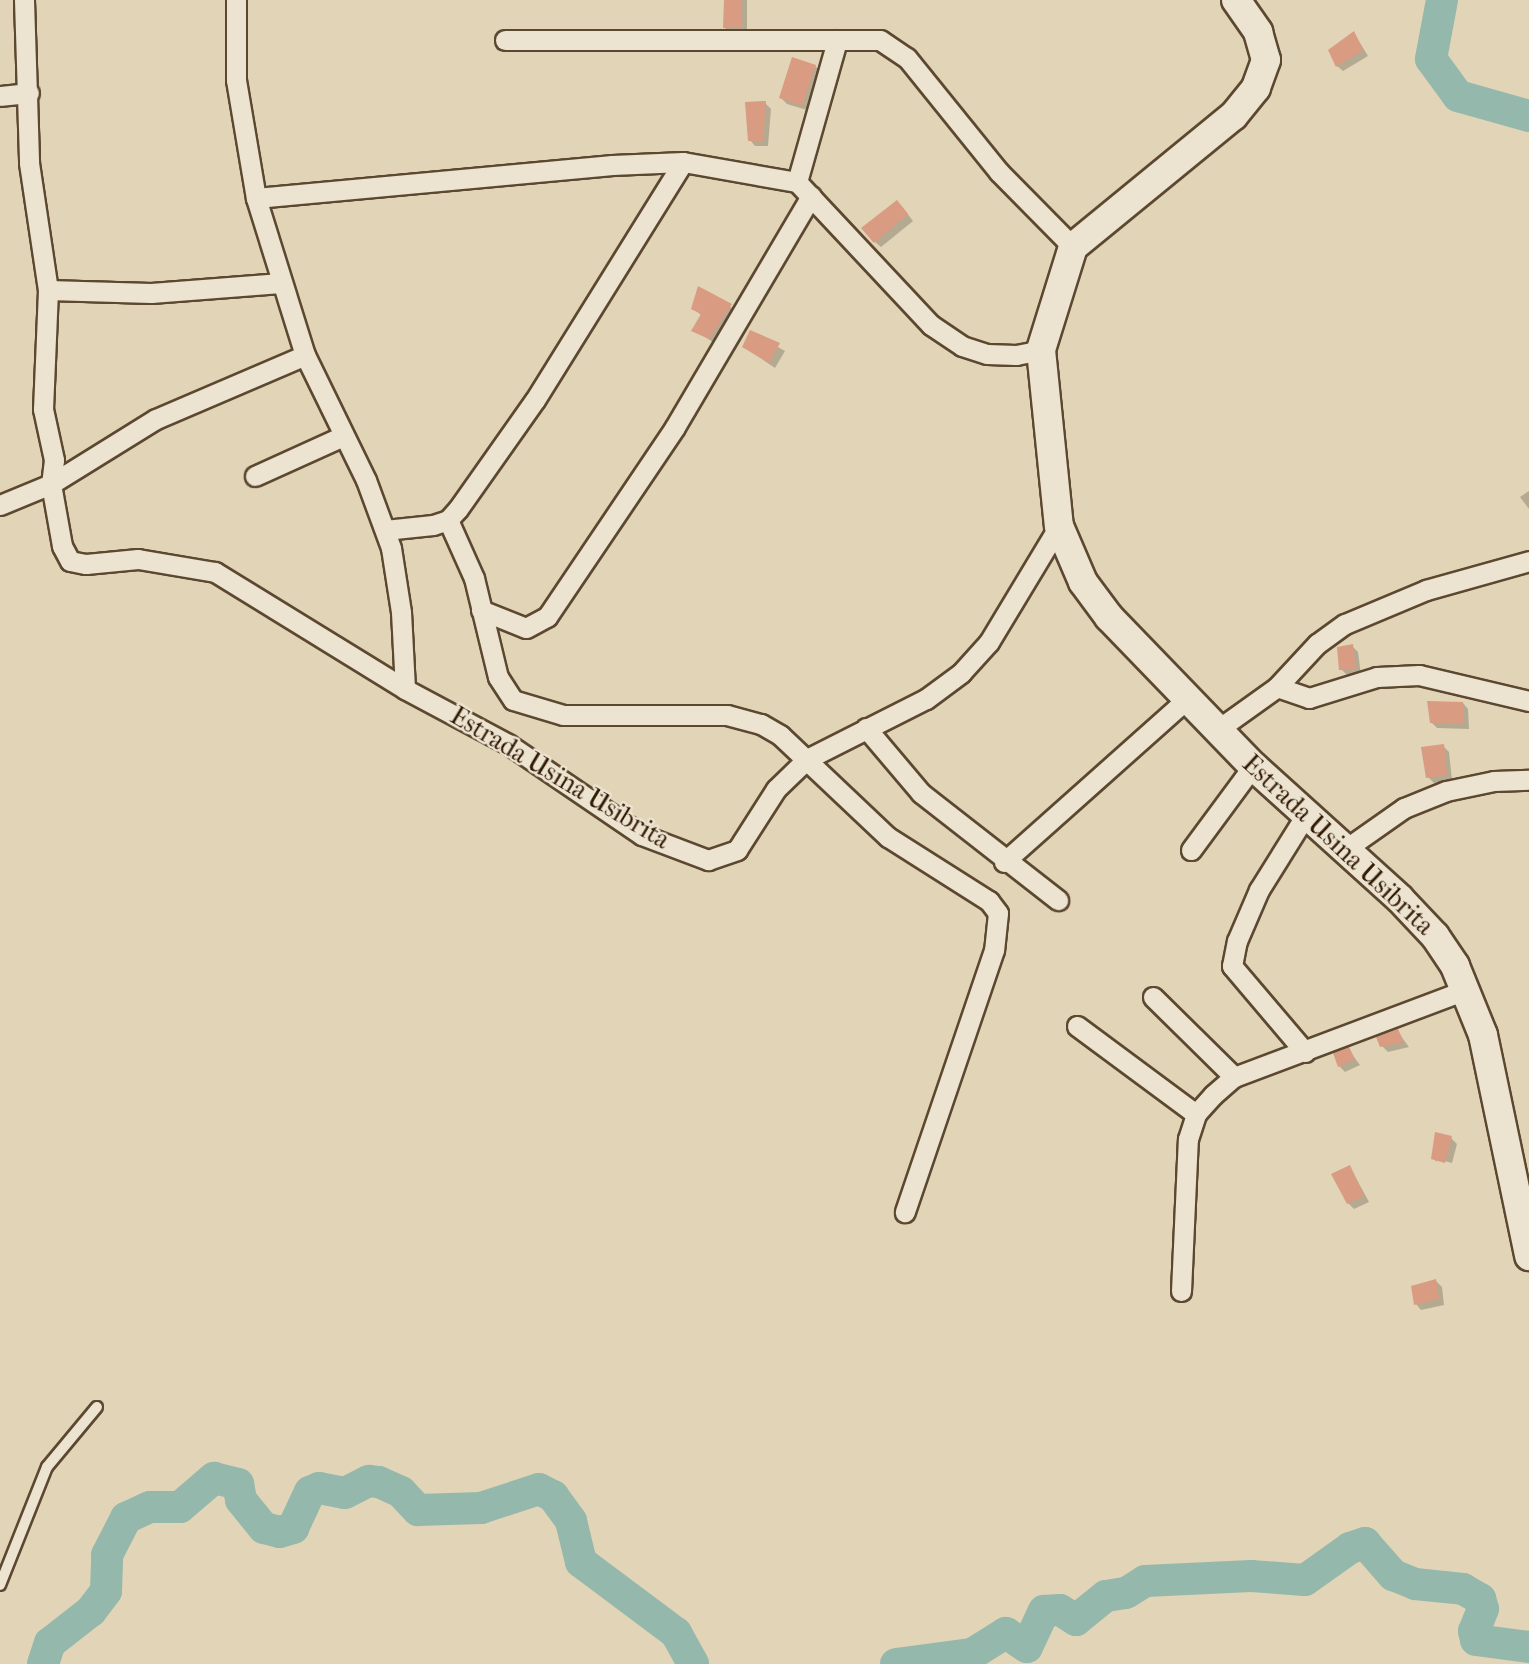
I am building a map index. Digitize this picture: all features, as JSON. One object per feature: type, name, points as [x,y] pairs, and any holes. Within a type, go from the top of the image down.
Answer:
[{"type":"street","points":[[24,0],[29,93],[29,163],[48,290],[43,410],[54,460],[51,484]]},
{"type":"street","points":[[236,0],[236,80],[256,198],[305,355],[385,530],[401,612],[405,689]]},
{"type":"street","points":[[506,40],[837,41],[864,38],[894,46],[999,172],[1073,247],[1233,116],[1256,88],[1266,60],[1258,32],[1236,0]]},
{"type":"street","points":[[797,182],[837,41]]},
{"type":"street","points":[[0,96],[29,93]]},
{"type":"street","points":[[256,198],[612,165],[683,162],[797,182],[931,324],[962,346],[1016,355],[1041,350]]},
{"type":"street","points":[[385,530],[448,520],[507,442],[683,162]]},
{"type":"street","points":[[481,610],[526,628],[547,617],[675,427],[811,196]]},
{"type":"street","name":"Estrada Usina Usibrita","points":[[1073,247],[1041,350],[1059,526],[1090,591],[1187,699],[1253,766],[1347,848],[1436,936],[1468,989],[1498,1097],[1529,1256]]},
{"type":"street","points":[[48,290],[151,293],[281,283]]},
{"type":"street","points":[[0,505],[51,484],[156,419],[305,355]]},
{"type":"street","points":[[255,476],[343,436]]},
{"type":"street","name":"Estrada Usina Usibrita","points":[[51,484],[62,546],[70,561],[86,564],[138,559],[215,572],[405,689],[508,744],[642,835],[708,860],[737,850],[776,789],[807,759],[926,699],[961,673],[989,642],[1059,526]]},
{"type":"street","points":[[448,520],[474,578],[505,692],[524,706],[563,715],[746,718],[780,735],[888,837],[972,890],[998,914],[994,950],[905,1212]]},
{"type":"street","points":[[1217,730],[1277,687],[1317,644],[1374,609],[1529,561]]},
{"type":"street","points":[[1277,687],[1309,698],[1377,677],[1419,675],[1529,701]]},
{"type":"street","points":[[1004,862],[1187,699]]},
{"type":"street","points":[[866,728],[921,793],[1004,862],[1058,901]]},
{"type":"street","points":[[1191,850],[1253,766]]},
{"type":"street","points":[[1347,848],[1404,808],[1446,791],[1494,781],[1529,780]]},
{"type":"street","points":[[1305,1052],[1232,966],[1237,941],[1259,890],[1307,813]]},
{"type":"street","points":[[1181,1291],[1184,1167],[1196,1114],[1234,1077],[1468,989]]},
{"type":"street","points":[[1153,997],[1234,1077]]},
{"type":"street","points":[[1077,1026],[1137,1066],[1196,1114]]},
{"type":"lane","points":[[0,1585],[47,1467],[59,1447],[97,1407]]},
{"type":"building","points":[[724,0],[742,0],[742,28],[723,28]]},
{"type":"building","points":[[1354,31],[1363,50],[1336,67],[1328,50]]},
{"type":"building","points":[[792,57],[816,65],[802,106],[779,98]]},
{"type":"building","points":[[766,101],[763,141],[748,141],[745,102]]},
{"type":"building","points":[[897,200],[908,214],[874,243],[861,228]]},
{"type":"building","points":[[698,286],[732,304],[709,339],[691,331],[701,314],[691,309]]},
{"type":"building","points":[[750,330],[780,343],[769,363],[742,347]]},
{"type":"building","points":[[1353,644],[1356,670],[1339,670],[1337,647]]},
{"type":"building","points":[[1427,701],[1463,702],[1464,724],[1430,723]]},
{"type":"building","points":[[1444,744],[1447,775],[1426,778],[1421,747]]},
{"type":"building","points":[[1398,1029],[1404,1042],[1380,1047],[1376,1037]]},
{"type":"building","points":[[1349,1047],[1355,1059],[1338,1067],[1333,1053]]},
{"type":"building","points":[[1435,1132],[1452,1136],[1445,1163],[1431,1159]]},
{"type":"building","points":[[1350,1165],[1364,1196],[1347,1204],[1331,1174]]},
{"type":"building","points":[[1436,1279],[1439,1299],[1414,1305],[1411,1286]]},
{"type":"waterway","points":[[1442,0],[1431,59],[1458,96],[1529,116]]},
{"type":"waterway","points":[[43,1664],[50,1643],[91,1611],[106,1591],[107,1555],[126,1518],[150,1507],[180,1507],[214,1478],[238,1484],[241,1500],[264,1528],[280,1532],[293,1528],[310,1492],[319,1488],[345,1493],[369,1481],[379,1482],[401,1492],[418,1510],[481,1508],[539,1489],[553,1496],[571,1521],[581,1562],[676,1633],[693,1664]]},
{"type":"waterway","points":[[896,1664],[972,1654],[1006,1633],[1027,1647],[1044,1611],[1060,1610],[1076,1620],[1106,1596],[1126,1593],[1145,1581],[1251,1576],[1305,1580],[1350,1548],[1365,1543],[1393,1575],[1415,1584],[1463,1589],[1480,1599],[1483,1609],[1474,1631],[1476,1640],[1529,1647]]}]
